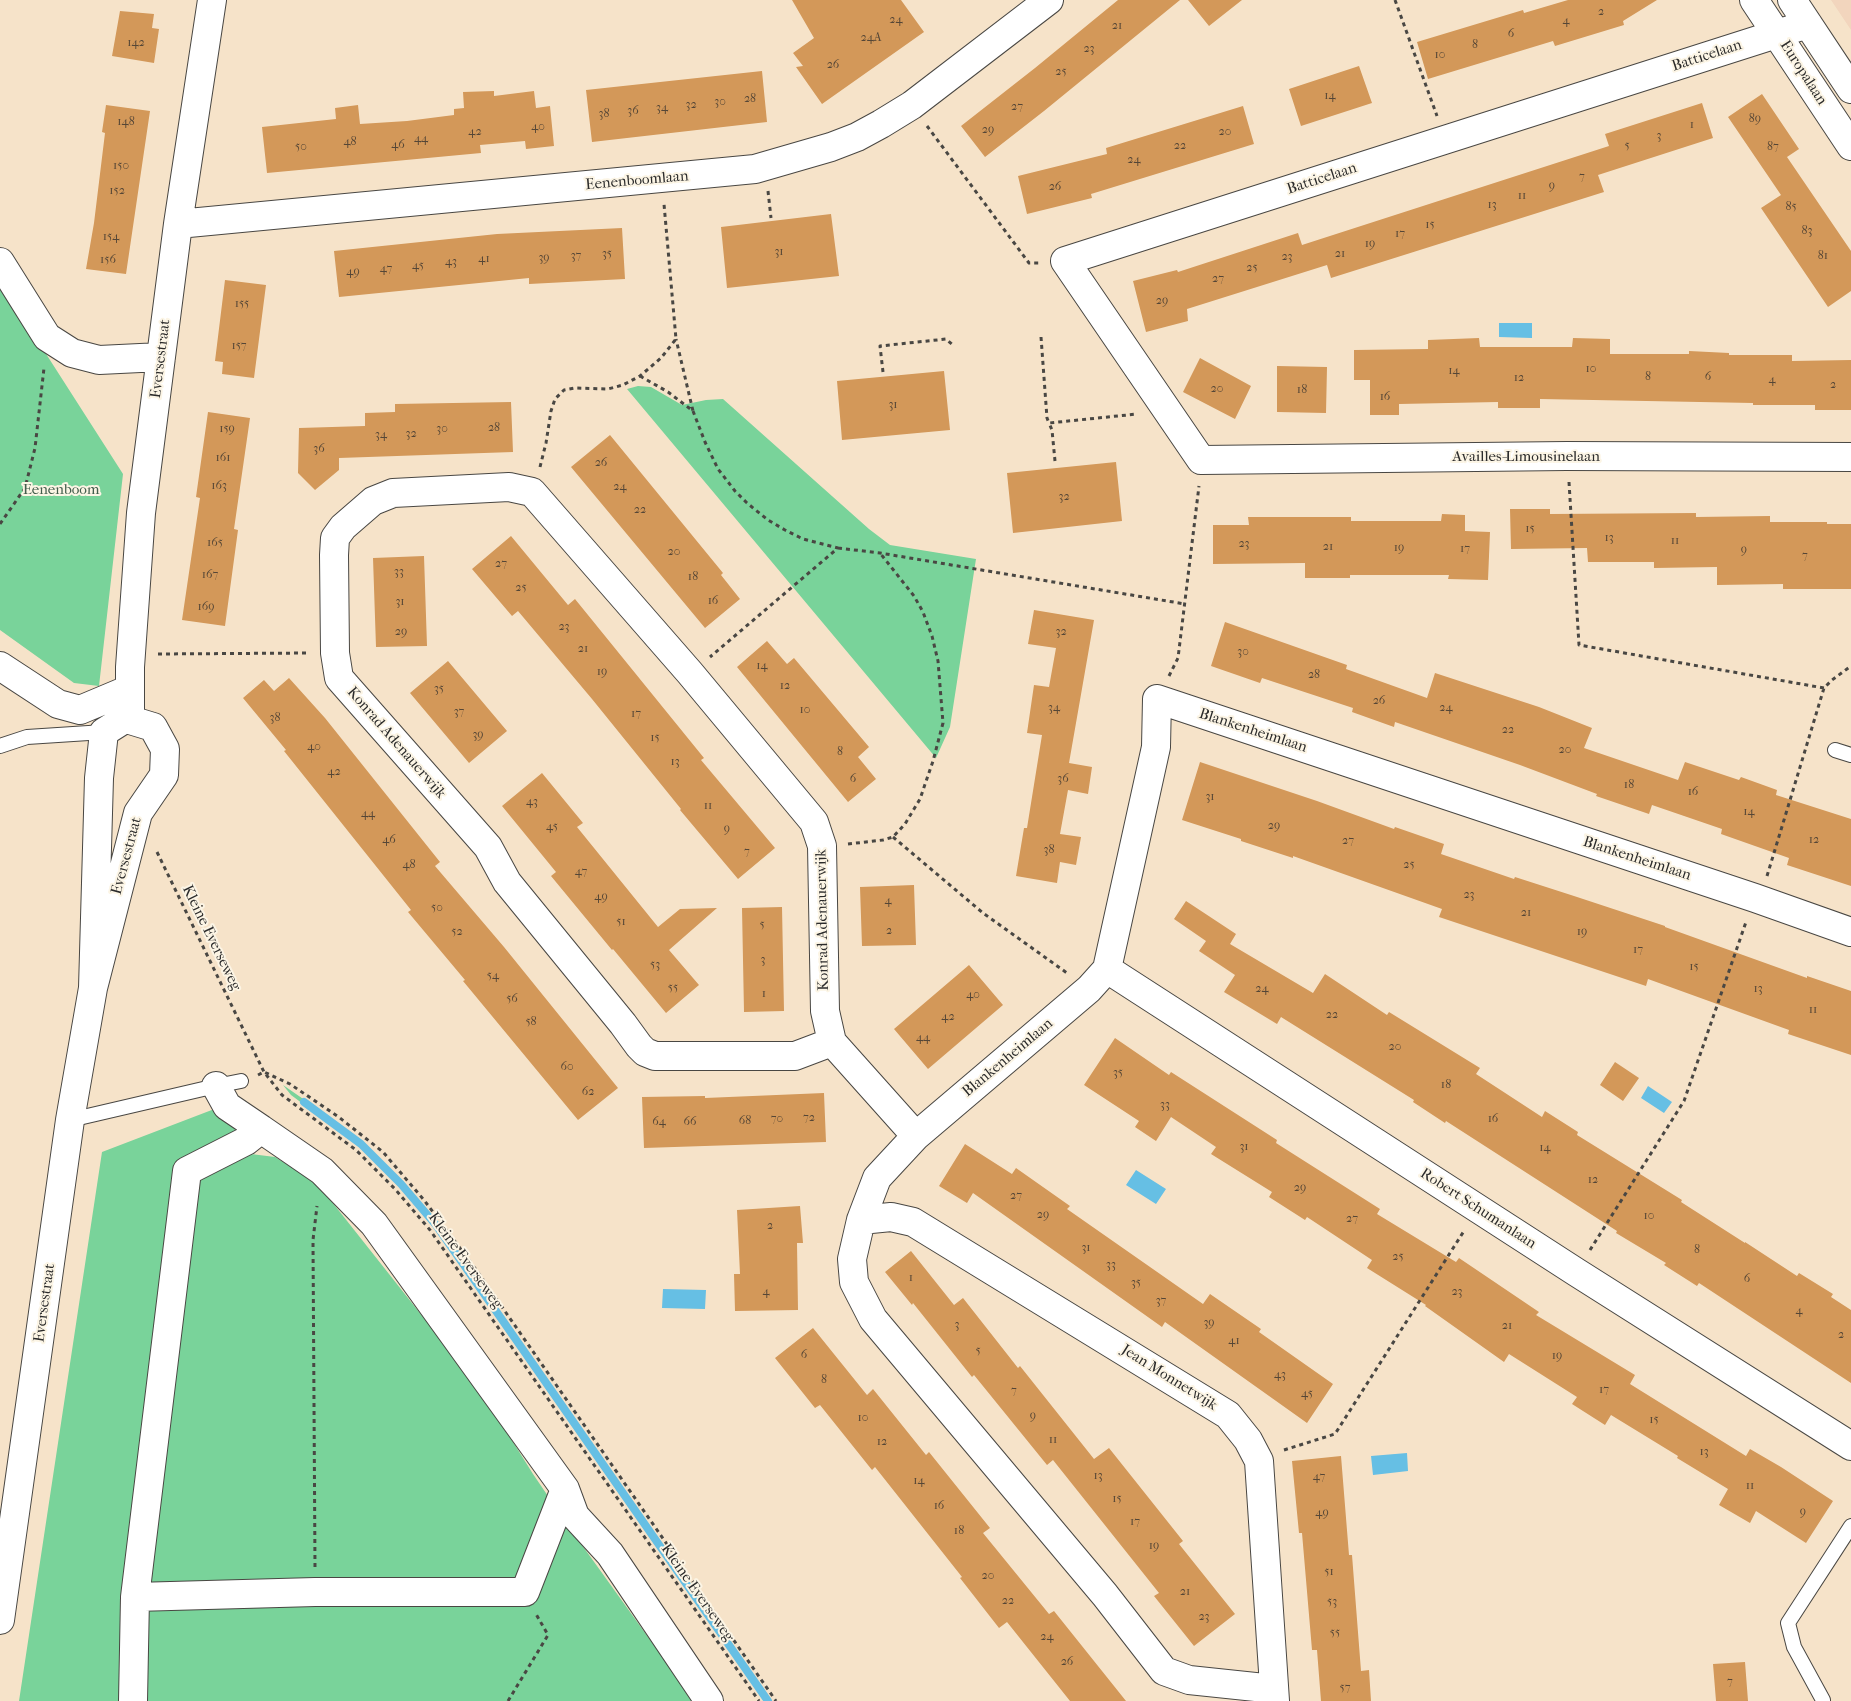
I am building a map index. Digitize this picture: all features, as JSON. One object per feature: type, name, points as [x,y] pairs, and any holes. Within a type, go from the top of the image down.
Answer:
[{"type":"street","name":"Eversestraat","points":[[0,1620],[70,1120],[93,988],[138,813],[164,775],[165,749],[153,727],[130,720],[130,654],[141,513],[178,224],[212,0]]},
{"type":"street","name":"Eenenboomlaan","points":[[178,224],[755,169],[800,157],[858,137],[912,105],[1049,0]]},
{"type":"street","name":"Europalaan","points":[[1754,0],[1851,146]]},
{"type":"street","name":"Europalaan","points":[[1792,0],[1851,89]]},
{"type":"street","name":"Batticelaan","points":[[1065,262],[1808,24]]},
{"type":"street","points":[[0,262],[48,337],[72,353],[99,360],[161,358]]},
{"type":"street","points":[[1065,262],[1201,460]]},
{"type":"street","name":"Availles-Limousinelaan","points":[[1201,460],[1567,456],[1851,457]]},
{"type":"street","name":"Konrad Adenauerwijk","points":[[832,1042],[795,1056],[664,1057],[645,1052],[507,882],[488,847],[339,678],[335,653],[335,538],[343,527],[373,501],[393,493],[509,487],[532,492],[690,673],[814,822],[822,846],[825,1012],[832,1042],[916,1136]]},
{"type":"street","points":[[0,666],[58,704],[80,710],[130,689]]},
{"type":"street","points":[[1098,979],[1156,746],[1157,699]]},
{"type":"street","name":"Blankenheimlaan","points":[[1157,699],[1851,932]]},
{"type":"street","points":[[104,732],[123,720],[130,720]]},
{"type":"street","name":"Eversestraat","points":[[93,988],[99,778],[104,732]]},
{"type":"street","name":"Blankenheimlaan","points":[[916,1136],[1098,979]]},
{"type":"street","name":"Robert Schumanlaan","points":[[1098,979],[1477,1209],[1851,1446]]},
{"type":"street","points":[[229,1084],[227,1106],[322,1171],[374,1224],[565,1489],[575,1516],[610,1554],[709,1701]]},
{"type":"street","points":[[133,1701],[135,1597],[187,1171],[246,1141],[261,1129]]},
{"type":"street","name":"Jean Monnetwijk","points":[[861,1220],[891,1217],[913,1222],[1034,1294],[1228,1415],[1248,1440],[1258,1461],[1275,1695],[1189,1680],[1164,1671],[1105,1595],[873,1319],[854,1282],[852,1259],[861,1220],[878,1178],[916,1136]]},
{"type":"street","points":[[135,1597],[315,1592],[524,1592],[565,1489]]},
{"type":"lane","points":[[0,746],[26,737],[104,732]]},
{"type":"lane","points":[[1835,750],[1851,755]]},
{"type":"lane","points":[[70,1120],[229,1084]]},
{"type":"lane","points":[[1823,1700],[1794,1647],[1788,1623],[1851,1526]]},
{"type":"path","points":[[1395,0],[1445,140]]},
{"type":"path","points":[[912,105],[1029,263],[1065,262]]},
{"type":"path","points":[[662,178],[676,339],[693,411],[718,469],[747,503],[768,520],[803,539],[838,548],[880,552],[1185,604]]},
{"type":"path","points":[[0,524],[25,488],[35,448],[48,337]]},
{"type":"path","points":[[1041,337],[1047,418],[1052,430],[1055,461]]},
{"type":"path","points":[[532,492],[546,443],[551,411],[555,399],[564,390],[575,388],[608,389],[623,385],[640,376],[661,358],[676,339]]},
{"type":"path","points":[[883,372],[880,346],[946,339],[954,346]]},
{"type":"path","points":[[640,376],[668,392],[693,411]]},
{"type":"path","points":[[1049,423],[1149,413],[1164,406]]},
{"type":"path","points":[[1567,456],[1579,645],[1824,688]]},
{"type":"path","points":[[1157,699],[1178,658],[1201,460]]},
{"type":"path","points":[[690,673],[838,548]]},
{"type":"path","points":[[822,846],[883,840],[893,837],[906,824],[920,799],[933,761],[943,722],[938,661],[932,636],[923,612],[914,596],[880,552]]},
{"type":"path","points":[[130,654],[335,653]]},
{"type":"path","points":[[1576,1272],[1684,1101],[1757,899],[1824,688],[1851,666]]},
{"type":"path","points":[[893,837],[983,913],[1098,979]]},
{"type":"path","name":"Kleine Everseweg","points":[[156,850],[264,1072],[282,1095],[356,1150],[395,1189],[430,1230],[759,1701]]},
{"type":"path","points":[[229,1084],[264,1072],[290,1084],[340,1118],[383,1152],[424,1200],[488,1287],[776,1701]]},
{"type":"path","points":[[315,1592],[313,1240],[322,1171]]},
{"type":"path","points":[[1258,1461],[1267,1455],[1335,1434],[1477,1209]]},
{"type":"path","points":[[508,1701],[548,1635],[524,1592]]},
{"type":"shaded area","points":[[1831,0],[1851,0],[1851,30]]},
{"type":"green space","name":"Eenenboom","points":[[0,282],[123,474],[99,686],[74,683],[0,630]]},
{"type":"green space","points":[[638,386],[651,387],[682,405],[723,399],[869,529],[890,545],[976,559],[950,727],[936,758],[627,389]]},
{"type":"green space","points":[[283,1085],[363,1143],[402,1182],[437,1224],[771,1701],[766,1701],[434,1226],[399,1185],[360,1146],[291,1095]]},
{"type":"green space","points":[[217,1108],[232,1125],[251,1154],[275,1157],[317,1183],[480,1389],[533,1474],[569,1527],[694,1701],[19,1701],[102,1152]]},
{"type":"water","points":[[1499,323],[1532,323],[1532,338],[1499,337]]},
{"type":"water","points":[[1648,1086],[1672,1102],[1664,1113],[1641,1098]]},
{"type":"water","points":[[1136,1170],[1166,1189],[1156,1204],[1126,1185]]},
{"type":"water","points":[[663,1289],[706,1290],[705,1309],[662,1308]]},
{"type":"water","points":[[1407,1453],[1408,1471],[1373,1475],[1371,1456]]},
{"type":"building","points":[[792,0],[901,0],[924,32],[822,104],[796,67],[803,66],[793,53],[814,38]]},
{"type":"building","points":[[1118,0],[1180,0],[985,157],[961,126]]},
{"type":"building","points":[[1188,0],[1242,0],[1209,26]]},
{"type":"building","points":[[1568,0],[1657,0],[1623,21],[1624,25],[1555,46],[1553,41],[1428,79],[1417,42],[1523,10],[1524,13]]},
{"type":"building","points":[[120,11],[154,14],[152,28],[159,29],[154,63],[112,56]]},
{"type":"building","points":[[1359,66],[1372,103],[1301,126],[1289,89]]},
{"type":"building","points":[[762,71],[767,122],[592,142],[586,90]]},
{"type":"building","points":[[494,91],[494,96],[534,91],[536,108],[550,106],[554,146],[526,149],[525,141],[480,145],[481,153],[267,173],[262,127],[336,119],[335,108],[358,105],[360,124],[454,115],[454,109],[464,108],[463,92]]},
{"type":"building","points":[[1762,94],[1799,149],[1787,157],[1851,251],[1851,291],[1828,307],[1761,208],[1781,195],[1728,117]]},
{"type":"building","points":[[1702,103],[1713,138],[1598,175],[1604,192],[1331,278],[1327,265],[1187,309],[1188,321],[1146,332],[1133,281],[1177,270],[1178,272],[1298,233],[1302,245],[1609,146],[1605,134]]},
{"type":"building","points":[[106,105],[150,111],[126,274],[86,269],[94,223],[105,133],[102,132]]},
{"type":"building","points":[[1243,106],[1254,144],[1091,194],[1092,198],[1027,214],[1018,176],[1107,154],[1106,148]]},
{"type":"building","points":[[831,214],[839,276],[727,288],[721,227]]},
{"type":"building","points":[[622,228],[625,279],[529,284],[529,278],[339,297],[334,251],[497,234]]},
{"type":"building","points":[[225,280],[266,285],[254,378],[222,374],[223,362],[215,361]]},
{"type":"building","points":[[1479,338],[1480,347],[1572,347],[1573,338],[1610,339],[1610,354],[1689,354],[1689,351],[1729,353],[1729,355],[1792,355],[1792,361],[1851,360],[1851,410],[1815,410],[1815,405],[1540,399],[1540,408],[1498,408],[1498,402],[1399,404],[1399,415],[1370,415],[1370,380],[1354,380],[1354,350],[1428,349],[1428,340]]},
{"type":"building","points":[[1200,358],[1251,386],[1235,419],[1183,392]]},
{"type":"building","points":[[1277,366],[1327,367],[1326,413],[1277,412]]},
{"type":"building","points":[[944,371],[950,430],[842,440],[837,381]]},
{"type":"building","points":[[511,402],[513,452],[339,458],[339,470],[315,490],[298,473],[299,428],[365,426],[365,413],[395,412],[395,404]]},
{"type":"building","points":[[208,412],[250,418],[234,529],[238,530],[225,626],[182,620],[200,498],[196,497]]},
{"type":"building","points":[[610,435],[723,573],[721,575],[740,599],[705,628],[571,467]]},
{"type":"building","points":[[1116,462],[1122,521],[1013,533],[1007,473]]},
{"type":"building","points":[[1510,509],[1550,509],[1550,514],[1696,513],[1696,517],[1770,516],[1770,522],[1851,524],[1851,589],[1783,589],[1783,584],[1717,585],[1717,567],[1654,568],[1654,562],[1588,562],[1587,548],[1511,549]]},
{"type":"building","points":[[1442,514],[1465,515],[1465,531],[1490,532],[1488,580],[1448,579],[1449,575],[1350,575],[1350,578],[1305,578],[1305,563],[1213,564],[1213,525],[1249,525],[1248,517],[1351,517],[1351,521],[1441,521]]},
{"type":"building","points":[[511,536],[568,605],[575,599],[704,758],[701,760],[775,848],[738,879],[518,611],[512,616],[472,569]]},
{"type":"building","points":[[424,556],[427,646],[376,647],[373,558]]},
{"type":"building","points":[[1034,610],[1094,620],[1069,763],[1092,767],[1088,794],[1068,790],[1060,834],[1081,837],[1076,865],[1060,862],[1057,883],[1016,876],[1024,828],[1027,828],[1042,735],[1027,733],[1034,685],[1049,687],[1056,648],[1028,644]]},
{"type":"building","points":[[1225,622],[1347,665],[1346,669],[1427,698],[1435,673],[1539,707],[1592,728],[1584,748],[1678,780],[1685,762],[1739,780],[1741,777],[1777,790],[1776,795],[1851,819],[1851,886],[1787,865],[1789,858],[1721,834],[1722,829],[1652,805],[1649,814],[1596,796],[1597,794],[1520,765],[1395,722],[1394,727],[1352,712],[1353,708],[1262,678],[1260,683],[1211,666]]},
{"type":"building","points":[[767,641],[787,664],[794,658],[869,747],[858,757],[876,779],[848,802],[737,667]]},
{"type":"building","points":[[448,661],[507,731],[469,763],[410,693]]},
{"type":"building","points":[[289,678],[325,718],[440,862],[435,866],[504,947],[618,1088],[578,1120],[408,912],[411,910],[243,698],[264,680],[274,691]]},
{"type":"building","points":[[1200,762],[1394,829],[1395,827],[1444,844],[1441,854],[1665,926],[1807,978],[1807,976],[1851,991],[1851,1055],[1788,1034],[1789,1030],[1648,979],[1646,986],[1439,917],[1442,909],[1293,856],[1293,858],[1182,820]]},
{"type":"building","points":[[542,773],[583,823],[577,827],[658,927],[680,909],[717,908],[669,950],[699,985],[666,1013],[551,876],[556,872],[502,806]]},
{"type":"building","points":[[914,885],[916,945],[862,946],[860,887]]},
{"type":"building","points":[[1186,901],[1236,934],[1230,944],[1313,993],[1325,974],[1387,1015],[1389,1012],[1480,1068],[1476,1074],[1542,1117],[1545,1111],[1578,1132],[1577,1135],[1682,1200],[1681,1202],[1745,1243],[1797,1276],[1799,1273],[1833,1294],[1831,1297],[1851,1310],[1851,1383],[1699,1283],[1697,1286],[1664,1265],[1666,1263],[1616,1233],[1617,1231],[1446,1121],[1445,1123],[1413,1102],[1414,1100],[1281,1017],[1277,1024],[1224,992],[1235,975],[1199,951],[1206,941],[1174,919]]},
{"type":"building","points":[[782,907],[784,1011],[744,1012],[742,908]]},
{"type":"building","points":[[969,965],[1003,1005],[928,1069],[894,1029]]},
{"type":"building","points":[[1115,1038],[1169,1075],[1171,1072],[1277,1140],[1276,1143],[1380,1209],[1377,1214],[1456,1262],[1459,1258],[1539,1312],[1536,1315],[1635,1375],[1630,1384],[1746,1456],[1750,1449],[1833,1501],[1806,1543],[1756,1511],[1750,1523],[1719,1505],[1728,1489],[1611,1415],[1605,1425],[1572,1404],[1577,1397],[1509,1354],[1504,1362],[1426,1305],[1367,1268],[1372,1260],[1307,1217],[1305,1220],[1269,1197],[1272,1192],[1211,1154],[1216,1147],[1171,1117],[1156,1141],[1135,1127],[1139,1121],[1084,1085]]},
{"type":"building","points":[[1615,1062],[1639,1078],[1623,1101],[1600,1085]]},
{"type":"building","points":[[824,1093],[826,1142],[644,1148],[642,1097],[705,1096],[705,1098]]},
{"type":"building","points":[[965,1144],[1012,1174],[1016,1168],[1070,1206],[1067,1209],[1203,1304],[1210,1294],[1261,1329],[1259,1332],[1333,1384],[1307,1423],[1165,1322],[1162,1327],[973,1193],[967,1203],[939,1186]]},
{"type":"building","points":[[800,1206],[803,1243],[797,1243],[798,1310],[735,1311],[734,1274],[740,1274],[737,1210]]},
{"type":"building","points":[[911,1251],[954,1305],[963,1298],[1018,1368],[1020,1366],[1094,1459],[1109,1448],[1183,1541],[1179,1544],[1235,1614],[1194,1646],[1154,1596],[1159,1593],[1053,1460],[1047,1465],[974,1375],[972,1377],[913,1303],[912,1305],[885,1272]]},
{"type":"building","points":[[813,1328],[867,1395],[873,1389],[926,1455],[929,1452],[990,1528],[983,1533],[1049,1614],[1054,1611],[1126,1701],[1070,1701],[1007,1622],[999,1628],[960,1578],[962,1577],[875,1467],[872,1470],[820,1405],[815,1408],[775,1358]]},
{"type":"building","points":[[1341,1456],[1349,1555],[1352,1555],[1361,1671],[1369,1670],[1371,1701],[1321,1701],[1317,1650],[1312,1650],[1302,1533],[1299,1533],[1292,1461]]},
{"type":"building","points":[[1745,1662],[1748,1701],[1716,1701],[1713,1664]]},
{"type":"waterway","points":[[304,1102],[361,1144],[401,1184],[436,1225],[768,1701]]}]
